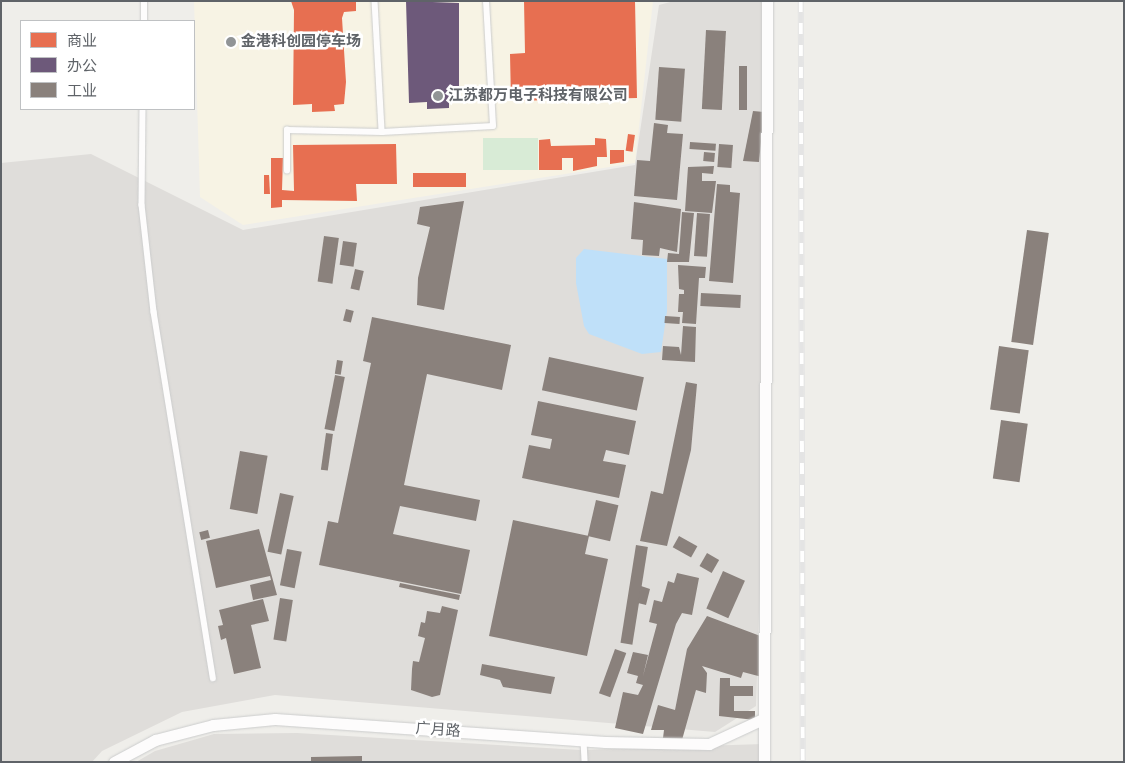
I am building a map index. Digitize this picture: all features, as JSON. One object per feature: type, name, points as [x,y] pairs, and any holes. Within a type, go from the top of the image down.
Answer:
[{"type":"street","points":[[764,762],[767,1]]},
{"type":"street","name":"广月路","points":[[114,762],[155,740],[213,725],[275,718],[584,741],[710,744],[763,719]]},
{"type":"lane","points":[[144,1],[144,20]]},
{"type":"lane","points":[[376,1],[382,132]]},
{"type":"lane","points":[[287,170],[287,130],[382,132],[493,126],[486,1]]},
{"type":"lane","points":[[143,110],[142,206],[154,312],[214,678]]},
{"type":"lane","points":[[584,741],[584,762]]},
{"type":"shaded area","points":[[194,1],[653,1],[635,163],[243,225],[200,197]]},
{"type":"shaded area","points":[[674,1],[765,1],[765,425],[756,706],[715,732],[275,695],[182,712],[102,751],[92,762],[1,762],[1,163],[91,154],[243,230],[635,165],[659,5]]},
{"type":"shaded area","points":[[297,733],[581,750],[763,744],[763,762],[136,762],[155,751],[214,734]]},
{"type":"green space","points":[[483,138],[538,138],[538,170],[483,170]]},
{"type":"water","points":[[584,249],[667,259],[667,311],[661,352],[642,354],[589,334],[584,326],[576,283],[576,258]]},
{"type":"building: 商业","points":[[291,1],[356,1],[356,11],[344,12],[342,18],[346,82],[344,104],[334,105],[335,111],[312,112],[312,104],[293,105],[294,10]]},
{"type":"building: 商业","points":[[524,1],[635,1],[637,98],[511,101],[510,54],[525,53]]},
{"type":"building: 商业","points":[[628,134],[635,135],[633,152],[626,151]]},
{"type":"building: 商业","points":[[595,138],[606,139],[607,157],[597,157],[597,166],[573,171],[573,158],[562,158],[562,170],[539,170],[539,140],[550,139],[551,146],[595,145]]},
{"type":"building: 商业","points":[[396,144],[397,184],[356,184],[357,201],[282,200],[282,207],[271,208],[271,158],[283,158],[282,190],[294,191],[293,145]]},
{"type":"building: 商业","points":[[610,150],[624,150],[624,162],[610,164]]},
{"type":"building: 商业","points":[[413,173],[466,173],[466,187],[413,187]]},
{"type":"building: 商业","points":[[264,175],[269,175],[270,194],[264,194]]},
{"type":"building: 办公","points":[[406,1],[459,3],[459,102],[449,102],[449,108],[427,109],[427,102],[409,103]]},
{"type":"building: 工业","points":[[706,30],[726,31],[722,110],[702,109]]},
{"type":"building: 工业","points":[[739,66],[747,66],[747,110],[739,110]]},
{"type":"building: 工业","points":[[659,67],[685,69],[681,122],[655,120]]},
{"type":"building: 工业","points":[[753,111],[764,112],[759,162],[743,161]]},
{"type":"building: 工业","points":[[654,123],[668,125],[667,133],[683,134],[677,200],[634,196],[637,160],[650,161]]},
{"type":"building: 工业","points":[[690,142],[716,144],[715,151],[690,149]]},
{"type":"building: 工业","points":[[719,144],[733,145],[731,168],[717,167]]},
{"type":"building: 工业","points":[[704,152],[715,153],[714,162],[703,161]]},
{"type":"building: 工业","points":[[714,166],[713,174],[702,173],[702,181],[716,181],[712,213],[685,211],[688,167]]},
{"type":"building: 工业","points":[[717,184],[730,185],[730,192],[740,193],[733,283],[709,281]]},
{"type":"building: 工业","points":[[464,201],[444,310],[417,305],[418,278],[430,227],[417,224],[420,207]]},
{"type":"building: 工业","points":[[634,202],[681,209],[677,252],[660,248],[659,256],[642,255],[643,240],[631,239]]},
{"type":"building: 工业","points":[[682,212],[694,213],[689,262],[667,262],[668,253],[679,254]]},
{"type":"building: 工业","points":[[697,213],[710,214],[707,257],[694,256]]},
{"type":"building: 工业","points":[[1027,230],[1049,233],[1033,345],[1011,342]]},
{"type":"building: 工业","points":[[324,236],[339,238],[332,284],[318,282]]},
{"type":"building: 工业","points":[[343,241],[357,243],[354,267],[340,265]]},
{"type":"building: 工业","points":[[678,265],[706,267],[705,278],[699,278],[696,324],[682,323],[683,312],[678,312],[679,294],[684,294],[684,290],[679,289]]},
{"type":"building: 工业","points":[[355,269],[364,271],[359,291],[351,288]]},
{"type":"building: 工业","points":[[701,293],[741,295],[740,308],[700,306]]},
{"type":"building: 工业","points":[[346,309],[354,311],[351,323],[343,321]]},
{"type":"building: 工业","points":[[665,316],[680,317],[679,324],[665,323]]},
{"type":"building: 工业","points":[[372,317],[511,345],[502,390],[427,374],[404,485],[480,500],[476,521],[400,506],[393,534],[470,550],[461,594],[319,565],[328,521],[338,523],[371,363],[363,361]]},
{"type":"building: 工业","points":[[683,326],[696,327],[695,362],[662,360],[663,346],[679,347],[681,355]]},
{"type":"building: 工业","points":[[999,346],[1029,350],[1020,414],[990,409]]},
{"type":"building: 工业","points":[[549,357],[644,377],[637,410],[542,390]]},
{"type":"building: 工业","points":[[337,360],[343,361],[341,375],[335,374]]},
{"type":"building: 工业","points":[[335,375],[345,377],[334,431],[325,429]]},
{"type":"building: 工业","points":[[686,382],[697,384],[691,450],[667,546],[640,541],[651,491],[663,494]]},
{"type":"building: 工业","points":[[538,401],[636,421],[629,455],[606,450],[603,461],[626,465],[619,498],[522,478],[529,445],[550,449],[552,439],[531,435]]},
{"type":"building: 工业","points":[[1001,420],[1028,424],[1020,482],[993,478]]},
{"type":"building: 工业","points":[[326,433],[333,434],[328,471],[321,470]]},
{"type":"building: 工业","points":[[240,451],[268,456],[257,514],[230,509]]},
{"type":"building: 工业","points":[[280,493],[294,496],[281,555],[268,552]]},
{"type":"building: 工业","points":[[596,500],[618,505],[610,541],[588,536]]},
{"type":"building: 工业","points":[[513,520],[589,536],[585,554],[608,559],[587,656],[489,636]]},
{"type":"building: 工业","points":[[259,529],[277,595],[253,600],[250,585],[271,580],[270,576],[216,588],[206,541]]},
{"type":"building: 工业","points":[[208,530],[210,538],[201,540],[199,532]]},
{"type":"building: 工业","points":[[679,536],[697,546],[691,558],[673,547]]},
{"type":"building: 工业","points":[[636,545],[648,547],[632,645],[621,643]]},
{"type":"building: 工业","points":[[287,549],[302,552],[295,588],[280,585]]},
{"type":"building: 工业","points":[[707,553],[719,560],[712,573],[700,566]]},
{"type":"building: 工业","points":[[723,571],[745,581],[728,618],[706,608]]},
{"type":"building: 工业","points":[[677,573],[699,578],[692,615],[682,613],[676,624],[643,734],[615,728],[623,692],[638,695],[643,685],[636,683],[638,676],[627,673],[633,652],[648,655],[643,676],[657,624],[649,622],[654,600],[662,602],[668,581],[674,583]]},
{"type":"building: 工业","points":[[400,583],[460,595],[459,600],[399,587]]},
{"type":"building: 工业","points":[[641,586],[650,589],[646,605],[638,603]]},
{"type":"building: 工业","points":[[280,598],[293,600],[286,642],[273,639]]},
{"type":"building: 工业","points":[[263,599],[269,621],[251,625],[261,668],[234,674],[226,638],[221,640],[218,626],[223,625],[219,610]]},
{"type":"building: 工业","points":[[442,606],[458,610],[440,695],[432,697],[411,690],[412,669],[413,661],[419,662],[425,638],[418,636],[421,622],[425,623],[427,611],[440,613]]},
{"type":"building: 工业","points":[[707,616],[763,637],[762,677],[743,672],[741,678],[702,666],[707,673],[706,693],[696,690],[682,740],[663,738],[664,730],[651,730],[658,705],[675,710],[687,649]]},
{"type":"building: 工业","points":[[615,649],[626,653],[610,697],[599,693]]},
{"type":"building: 工业","points":[[482,664],[555,677],[551,694],[503,687],[500,680],[480,675]]},
{"type":"building: 工业","points":[[720,678],[730,678],[730,686],[753,686],[753,696],[734,696],[734,711],[755,711],[755,720],[719,716]]},
{"type":"building: 工业","points":[[362,756],[362,762],[311,762],[311,757]]},
{"type":"railway","points":[[801,1],[803,762]]},
{"type":"place","name":"金港科创园停车场","points":[[231,42]]},
{"type":"place","name":"江苏都万电子科技有限公司","points":[[438,96]]}]
